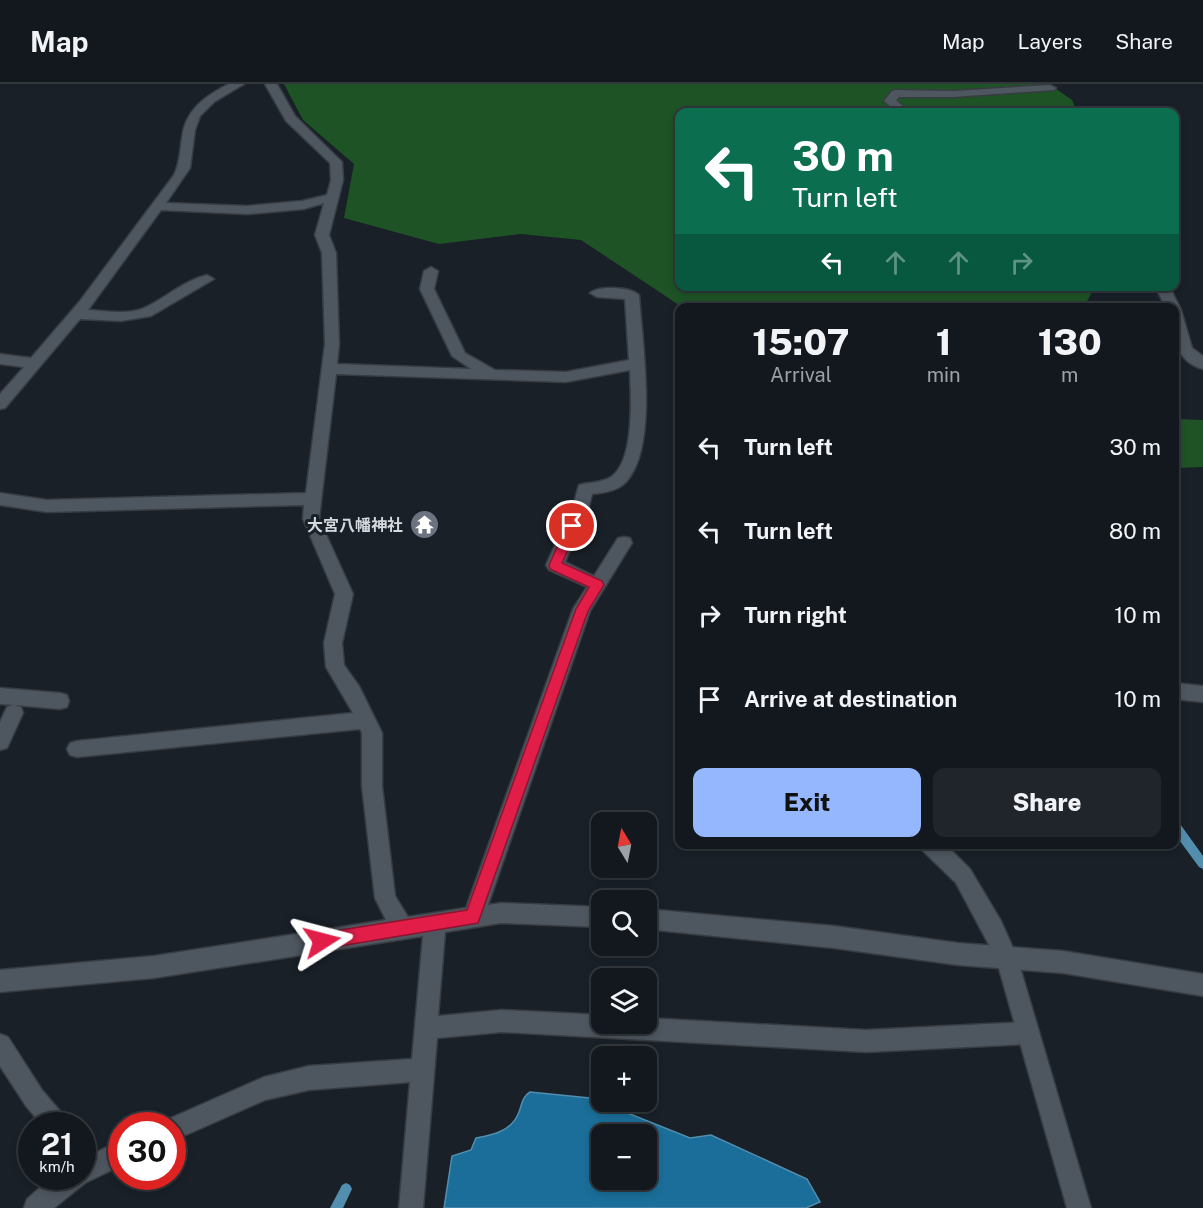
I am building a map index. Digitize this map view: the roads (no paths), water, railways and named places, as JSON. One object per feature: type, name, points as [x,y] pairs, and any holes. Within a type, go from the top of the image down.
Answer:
[{"type":"street","points":[[0,404],[85,304],[157,206],[187,161],[190,124],[198,110],[207,102],[238,84]]},
{"type":"street","points":[[271,84],[290,117],[336,162],[337,180],[322,235],[328,253],[332,344],[317,486],[312,499],[311,519],[344,594],[333,644],[335,667],[352,692],[372,733],[372,786],[386,898],[403,929]]},
{"type":"street","points":[[898,108],[890,101],[896,93],[953,94],[1050,88]]},
{"type":"street","points":[[157,206],[247,210],[304,205],[316,200],[332,198]]},
{"type":"street","points":[[431,271],[427,289],[459,356],[493,375]]},
{"type":"street","points":[[75,314],[121,316],[146,313],[193,284],[207,279]]},
{"type":"street","points":[[597,293],[632,295],[636,364],[635,447],[630,463],[621,477],[604,488],[585,489],[581,506],[555,565],[598,585]]},
{"type":"street","points":[[1179,328],[1185,350],[1203,364]]},
{"type":"street","points":[[0,359],[35,363]]},
{"type":"street","points":[[330,369],[566,377],[636,364]]},
{"type":"street","points":[[0,499],[46,506],[154,505],[312,499]]},
{"type":"street","points":[[473,917],[582,609],[624,543]]},
{"type":"street","points":[[1179,692],[1203,694]]},
{"type":"street","points":[[0,696],[60,701]]},
{"type":"street","points":[[0,742],[14,713]]},
{"type":"street","points":[[77,749],[365,720]]},
{"type":"street","points":[[935,849],[963,876],[993,928],[1006,957],[1079,1208]]},
{"type":"street","points":[[0,981],[154,968],[501,913],[591,917]]},
{"type":"street","points":[[657,920],[767,929],[958,954],[1063,962],[1203,984]]},
{"type":"street","points":[[411,1208],[435,923]]},
{"type":"street","points":[[426,1028],[502,1020],[866,1041],[1027,1033]]},
{"type":"street","points":[[0,1045],[34,1098],[46,1112]]},
{"type":"street","points":[[186,1123],[264,1089],[309,1078],[422,1070]]},
{"type":"street","points":[[36,1208],[55,1190]]},
{"type":"water","points":[[530,1092],[590,1098],[591,1112],[625,1112],[655,1124],[591,1124],[591,1190],[657,1190],[657,1125],[690,1138],[711,1135],[807,1179],[820,1202],[806,1208],[444,1208],[452,1156],[471,1150],[476,1138],[495,1133],[512,1124],[525,1096]]},
{"type":"waterway","points":[[1179,831],[1203,864]]},
{"type":"waterway","points":[[336,1208],[346,1189]]},
{"type":"place","name":"大宮八幡神社","points":[[424,525]]}]
